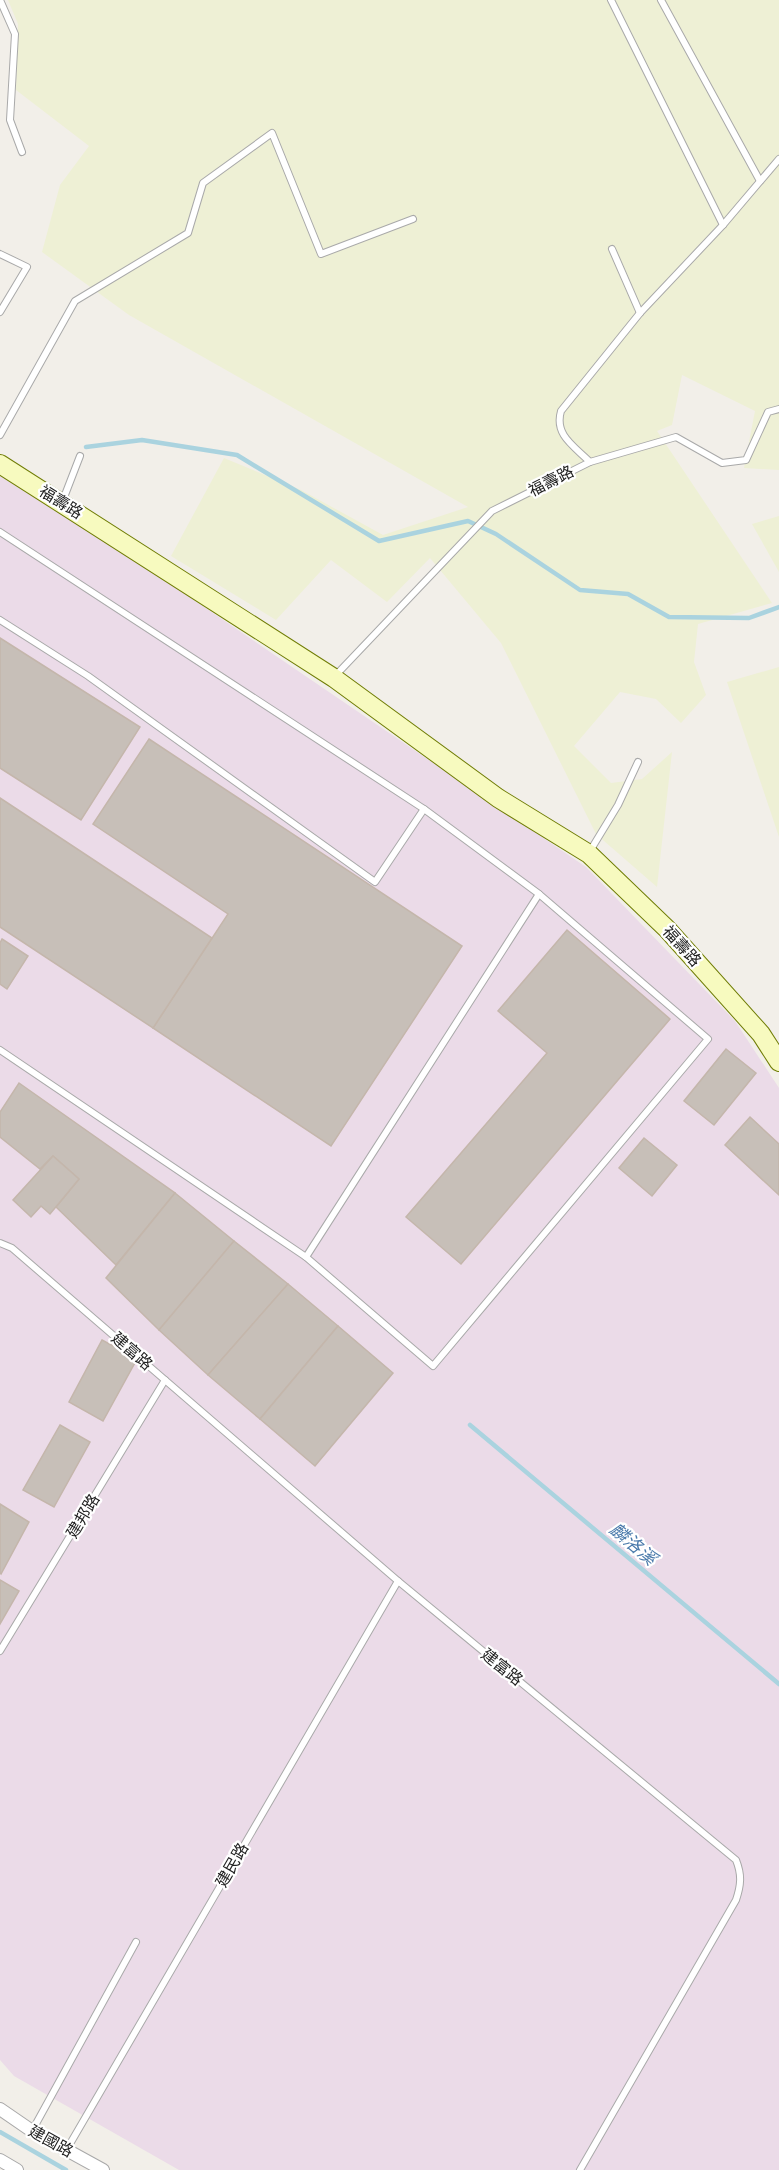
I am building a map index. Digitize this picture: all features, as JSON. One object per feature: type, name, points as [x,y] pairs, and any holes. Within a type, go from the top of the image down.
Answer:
[{"type":"street","name":"福壽路","points":[[0,464],[334,678],[498,798],[589,854],[667,929],[761,1034],[779,1062]]},
{"type":"street","name":"建國路","points":[[0,2109],[32,2131],[103,2170]]},
{"type":"street","points":[[0,2160],[17,2170]]},
{"type":"lane","points":[[0,0],[15,34],[10,120],[22,152]]},
{"type":"lane","points":[[611,0],[723,225]]},
{"type":"lane","points":[[661,0],[760,181]]},
{"type":"lane","points":[[0,435],[75,301],[188,233],[203,183],[272,133],[321,254],[413,219]]},
{"type":"lane","name":"福壽路","points":[[334,678],[492,511],[590,462],[560,431],[558,422],[561,411],[640,314],[723,225],[779,159]]},
{"type":"lane","points":[[612,249],[640,314]]},
{"type":"lane","points":[[0,254],[27,267],[0,312]]},
{"type":"lane","points":[[590,462],[676,437],[722,463],[746,460],[768,412],[779,409]]},
{"type":"lane","points":[[62,502],[80,456]]},
{"type":"lane","points":[[0,532],[424,809],[538,894],[708,1040],[433,1366],[306,1257],[0,1050]]},
{"type":"lane","points":[[0,620],[88,676],[375,882],[424,809]]},
{"type":"lane","points":[[589,854],[618,805],[638,762]]},
{"type":"lane","points":[[306,1257],[538,894]]},
{"type":"lane","name":"建富路","points":[[0,1243],[12,1248],[398,1581],[736,1860],[741,1872],[741,1885],[736,1900],[580,2170]]},
{"type":"lane","name":"建邦路","points":[[0,1651],[165,1380]]},
{"type":"lane","name":"建民路","points":[[67,2149],[398,1581]]},
{"type":"lane","points":[[32,2131],[136,1942]]},
{"type":"shaded area","points":[[0,476],[144,566],[586,867],[735,1021],[779,1088],[779,2170],[179,2170],[14,2076],[0,2060]]},
{"type":"green space","points":[[8,0],[779,0],[779,470],[744,468],[755,411],[682,375],[672,425],[657,431],[772,603],[698,624],[694,662],[706,695],[681,723],[656,699],[620,692],[574,746],[611,783],[642,779],[672,752],[657,887],[596,834],[501,643],[430,558],[387,602],[331,560],[276,620],[171,556],[224,458],[301,490],[383,535],[468,507],[129,315],[42,252],[60,185],[89,146],[16,90],[18,24]]},
{"type":"green space","points":[[779,516],[779,572],[752,524]]},
{"type":"green space","points":[[779,667],[779,837],[727,682]]},
{"type":"building","points":[[0,638],[140,727],[81,820],[0,768]]},
{"type":"building","points":[[149,739],[462,946],[331,1146],[153,1028],[228,914],[93,824]]},
{"type":"building","points":[[0,798],[212,938],[153,1028],[0,927]]},
{"type":"building","points":[[567,930],[670,1019],[461,1264],[406,1217],[547,1053],[498,1011]]},
{"type":"building","points":[[2,939],[28,956],[7,989],[0,984],[0,943]]},
{"type":"building","points":[[726,1049],[756,1073],[714,1125],[684,1101]]},
{"type":"building","points":[[19,1083],[175,1193],[116,1265],[56,1207],[79,1179],[53,1156],[40,1169],[0,1137],[0,1112]]},
{"type":"building","points":[[750,1117],[779,1144],[779,1195],[725,1145]]},
{"type":"building","points":[[644,1138],[677,1165],[652,1196],[619,1168]]},
{"type":"building","points":[[53,1156],[79,1179],[50,1214],[41,1206],[31,1217],[13,1200]]},
{"type":"building","points":[[175,1193],[234,1241],[159,1330],[106,1278]]},
{"type":"building","points":[[234,1241],[288,1284],[208,1375],[159,1330]]},
{"type":"building","points":[[288,1284],[338,1326],[260,1419],[208,1375]]},
{"type":"building","points":[[338,1326],[393,1373],[315,1466],[260,1419]]},
{"type":"building","points":[[102,1340],[137,1359],[103,1421],[69,1402]]},
{"type":"building","points":[[60,1425],[90,1442],[54,1507],[23,1490]]},
{"type":"building","points":[[0,1504],[29,1522],[1,1574],[0,1573]]},
{"type":"building","points":[[0,1580],[19,1591],[0,1624]]},
{"type":"waterway","points":[[86,447],[142,440],[237,455],[379,541],[468,521],[496,534],[580,590],[628,594],[669,617],[749,618],[779,607]]},
{"type":"waterway","name":"麟洛溪","points":[[470,1425],[779,1684]]},
{"type":"waterway","points":[[0,2132],[66,2170]]}]
